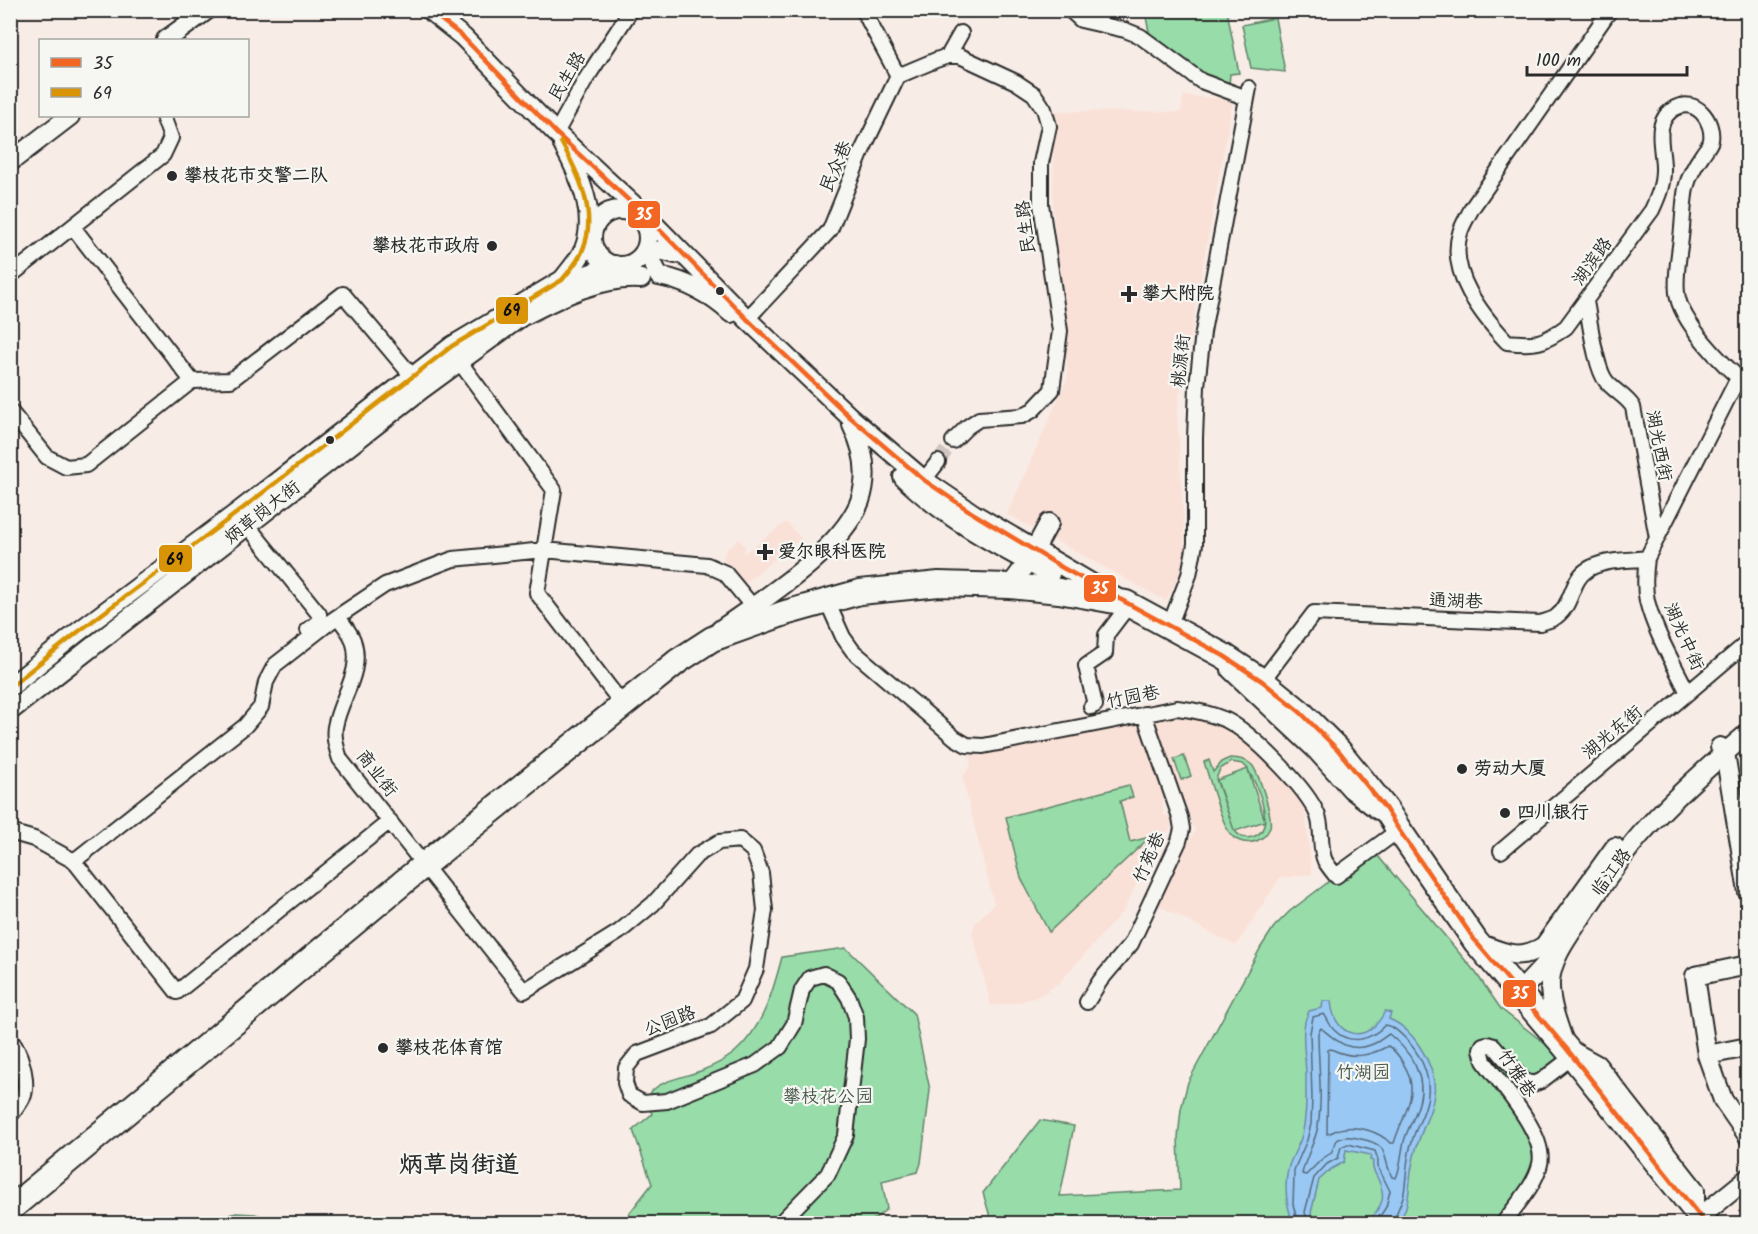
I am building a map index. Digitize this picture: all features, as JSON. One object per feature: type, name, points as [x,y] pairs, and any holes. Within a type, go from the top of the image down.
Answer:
[{"type":"highway","points":[[10,1221],[678,661],[721,636],[785,613],[860,592],[939,584],[1010,585],[1059,591],[1125,606],[1169,627],[1222,658],[1296,716],[1383,810],[1470,945],[1568,1055],[1698,1219]]},
{"type":"highway","points":[[10,1209],[428,869],[684,666],[752,633],[830,608],[901,595],[982,592],[1125,606],[1222,658]]},
{"type":"highway","points":[[1396,832],[1511,989]]},
{"type":"street","points":[[167,39],[207,10]]},
{"type":"street","points":[[429,10],[463,37],[556,133],[577,162],[594,200],[599,206],[605,207],[610,205],[612,196],[601,176]]},
{"type":"street","name":"民生路","points":[[556,133],[586,79],[631,10]]},
{"type":"street","points":[[864,10],[898,76],[948,56],[961,33]]},
{"type":"street","name":"桃源街","points":[[1070,10],[1081,20],[1112,21],[1140,36],[1201,81],[1248,93],[1203,332],[1197,386],[1195,438],[1195,544],[1189,575],[1169,627]]},
{"type":"street","name":"湖滨路","points":[[1610,10],[1472,208],[1460,234],[1457,256],[1468,290],[1483,316],[1507,342],[1531,345],[1551,338],[1566,327],[1652,210],[1661,190],[1664,170],[1660,136],[1662,123],[1669,112],[1679,106],[1693,106],[1705,114],[1711,127],[1711,142],[1692,170],[1686,188],[1677,294],[1684,316],[1696,333],[1743,382]]},
{"type":"street","name":"民生路","points":[[948,56],[960,56],[1016,82],[1034,94],[1044,109],[1049,126],[1041,163],[1041,204],[1060,331],[1052,390],[1033,410],[1022,416],[979,419],[953,441]]},
{"type":"street","name":"民众巷","points":[[744,320],[830,230],[862,151],[898,76]]},
{"type":"street","points":[[10,162],[69,117]]},
{"type":"street","points":[[10,276],[163,155],[171,138],[163,117]]},
{"type":"street","points":[[577,162],[659,229],[744,320],[850,417],[924,480],[1031,556],[1102,599]]},
{"type":"street","points":[[577,162],[601,176],[675,254],[917,490],[964,526],[1031,556],[1125,606],[1106,635],[1105,653],[1086,666],[1095,705],[1091,707]]},
{"type":"street","points":[[517,313],[562,280],[575,264],[591,235],[601,219],[615,211],[624,211],[639,218],[648,233],[645,250],[633,263],[624,266],[606,262],[599,256],[591,235],[577,162]]},
{"type":"street","points":[[585,195],[587,226],[591,235]]},
{"type":"street","points":[[73,227],[192,381]]},
{"type":"street","points":[[675,254],[661,250],[653,254],[651,260],[659,276],[681,280],[744,320]]},
{"type":"street","points":[[517,313],[569,283],[615,265],[638,279]]},
{"type":"street","points":[[517,313],[575,292],[616,281],[638,279],[674,285],[708,297]]},
{"type":"street","points":[[10,411],[47,457],[66,467],[86,465],[192,381],[231,380],[343,294],[417,382]]},
{"type":"street","name":"湖光西街","points":[[1586,302],[1599,367],[1604,379],[1629,400],[1633,407],[1657,538]]},
{"type":"street","name":"炳草岗大街","points":[[417,382],[459,362],[517,313]]},
{"type":"street","name":"炳草岗大街","points":[[10,711],[243,519],[417,382],[452,346],[517,313]]},
{"type":"street","points":[[459,362],[554,490],[537,593],[623,705]]},
{"type":"street","points":[[1647,558],[1743,382]]},
{"type":"street","points":[[678,661],[798,572],[826,547],[851,518],[860,501],[864,467],[862,449],[852,425]]},
{"type":"street","points":[[924,480],[938,462]]},
{"type":"street","points":[[10,687],[95,619],[243,519],[319,614],[320,621],[275,656],[275,665]]},
{"type":"street","points":[[982,592],[1010,585],[1031,556],[1049,523]]},
{"type":"street","points":[[74,861],[245,726],[261,707],[266,682],[275,665],[385,585],[453,559],[544,549],[707,565],[725,573],[753,606]]},
{"type":"street","name":"通湖巷","points":[[1266,676],[1314,613],[1540,622],[1556,617],[1567,606],[1575,583],[1587,570],[1604,564],[1647,558]]},
{"type":"street","name":"湖光中街","points":[[1647,558],[1645,579],[1647,602],[1688,693]]},
{"type":"street","name":"竹园巷","points":[[830,608],[839,630],[853,651],[955,738],[967,745],[982,746],[1177,708],[1204,711],[1229,722],[1254,742],[1278,763],[1311,802],[1318,818],[1324,860],[1336,876],[1396,832]]},
{"type":"street","name":"商业街","points":[[338,617],[353,639],[356,654],[355,669],[335,727],[335,743],[340,759],[428,869]]},
{"type":"street","name":"湖光东街","points":[[1502,851],[1748,642]]},
{"type":"street","points":[[1222,658],[1266,676],[1307,707],[1344,746],[1383,810]]},
{"type":"street","name":"竹苑巷","points":[[1087,1002],[1100,981],[1131,944],[1179,841],[1182,829],[1176,803],[1144,714]]},
{"type":"street","name":"临江路","points":[[1568,1055],[1554,1009],[1550,981],[1552,968],[1564,944],[1602,885],[1640,836],[1748,718]]},
{"type":"street","name":"临江路","points":[[1511,989],[1631,827],[1721,748],[1748,733]]},
{"type":"street","points":[[1721,748],[1748,892]]},
{"type":"street","points":[[10,832],[34,839],[74,861],[177,992],[390,821]]},
{"type":"street","name":"公园路","points":[[428,869],[524,991],[619,932],[653,904],[697,855],[719,842],[740,840],[753,851],[761,873],[765,910],[756,969],[742,1001],[711,1026],[637,1054],[626,1068],[625,1083],[629,1095],[643,1103],[667,1101],[755,1065],[780,1047],[794,1024],[802,990],[810,978],[824,974],[837,981],[849,998],[856,1017],[857,1039],[846,1135],[828,1174],[779,1224]]},
{"type":"street","points":[[1476,942],[1513,955],[1535,952],[1544,946]]},
{"type":"street","points":[[1511,989],[1564,944]]},
{"type":"street","points":[[1748,965],[1695,976],[1707,1055],[1723,1100],[1748,1136]]},
{"type":"street","points":[[10,1040],[14,1043],[24,1067],[24,1094],[10,1116]]},
{"type":"street","name":"竹雅巷","points":[[1503,1224],[1535,1178],[1540,1164],[1541,1149],[1536,1134],[1484,1061],[1481,1049],[1487,1044],[1494,1046],[1524,1081],[1533,1084],[1541,1081],[1568,1055]]},
{"type":"street","points":[[1707,1055],[1748,1047]]},
{"type":"street","points":[[1698,1219],[1748,1178]]},
{"type":"shaded area","name":"攀大附院","points":[[1183,96],[1233,99],[1177,411],[1186,562],[1166,601],[1007,514],[1068,377],[1053,210],[1054,111],[1181,112]]},
{"type":"shaded area","name":"爱尔眼科医院","points":[[786,522],[801,538],[745,583],[722,557],[725,550],[739,539],[746,548],[743,551],[745,553]]},
{"type":"shaded area","points":[[1176,713],[1202,717],[1225,727],[1268,760],[1304,802],[1312,874],[1280,878],[1236,946],[1154,903],[1196,829],[1193,827],[1154,718]]},
{"type":"shaded area","points":[[1139,720],[1163,787],[1163,815],[1173,816],[1170,830],[1142,854],[1147,860],[1124,910],[1059,983],[1040,996],[1016,1003],[991,1006],[972,932],[975,923],[994,904],[962,777],[971,766],[969,755]]},
{"type":"green space","points":[[1181,11],[1227,11],[1239,73],[1230,74],[1229,85],[1205,77],[1150,37],[1146,17]]},
{"type":"green space","points":[[1275,18],[1285,72],[1251,68],[1242,25]]},
{"type":"green space","points":[[1184,756],[1191,776],[1181,780],[1174,759]]},
{"type":"green space","points":[[1230,758],[1245,760],[1252,765],[1258,777],[1265,795],[1270,827],[1267,833],[1257,841],[1245,842],[1233,837],[1222,818],[1204,762],[1209,760],[1213,772],[1223,761]],"holes":[[[1231,762],[1243,764],[1248,769],[1217,780],[1234,830],[1216,779],[1220,769]],[[1248,770],[1260,796],[1264,819]],[[1264,821],[1260,833],[1249,838],[1242,837],[1235,831]]]},
{"type":"green space","points":[[1129,785],[1133,797],[1120,801],[1130,842],[1150,837],[1049,932],[1021,878],[1006,817]]},
{"type":"green space","name":"竹湖园","points":[[1372,849],[1476,973],[1501,1009],[1567,1061],[1533,1084],[1514,1102],[1540,1164],[1503,1223],[992,1223],[983,1193],[1040,1120],[1074,1126],[1060,1196],[1180,1190],[1178,1138],[1181,1109],[1188,1082],[1261,947],[1274,927],[1290,911]]},
{"type":"green space","name":"攀枝花公园","points":[[846,948],[914,1014],[930,1090],[918,1172],[882,1181],[887,1209],[869,1223],[621,1224],[652,1184],[633,1130],[652,1114],[648,1100],[651,1092],[661,1084],[720,1062],[732,1055],[745,1042],[766,1008],[782,957]]},
{"type":"green space","points":[[236,1213],[255,1214],[283,1223],[208,1223]]},
{"type":"water","points":[[1323,1001],[1331,1001],[1338,1024],[1353,1033],[1362,1033],[1370,1029],[1385,1011],[1391,1013],[1389,1019],[1411,1035],[1429,1065],[1434,1080],[1434,1094],[1416,1148],[1407,1203],[1398,1223],[1367,1223],[1377,1211],[1382,1200],[1380,1183],[1373,1170],[1371,1155],[1346,1150],[1344,1162],[1331,1169],[1319,1180],[1311,1213],[1315,1223],[1293,1223],[1286,1183],[1289,1165],[1302,1135],[1305,1112],[1304,1026],[1309,1011],[1322,1008]]},
{"type":"tunnel","points":[[938,462],[953,441]]},
{"type":"transit line","name":"35","points":[[429,10],[463,37],[556,133],[651,221],[747,319],[850,417],[924,480],[974,514],[1063,568],[1224,656],[1262,681],[1300,712],[1338,750],[1385,808],[1476,942],[1566,1048],[1706,1224]]},
{"type":"transit line","name":"69","points":[[10,687],[78,632],[238,512],[452,346],[562,280],[581,253],[587,236],[588,222],[584,194],[574,166],[561,142]]},
{"type":"place","name":"攀枝花市交警二队","points":[[172,176]]},
{"type":"place","name":"攀枝花市政府","points":[[492,246]]},
{"type":"place","name":"攀大附院","points":[[1129,294]]},
{"type":"place","name":"爱尔眼科医院","points":[[765,552]]},
{"type":"place","name":"劳动大厦","points":[[1462,769]]},
{"type":"place","name":"四川银行","points":[[1505,813]]},
{"type":"place","name":"攀枝花体育馆","points":[[383,1048]]},
{"type":"district","name":"炳草岗街道","points":[[459,1165]]}]
